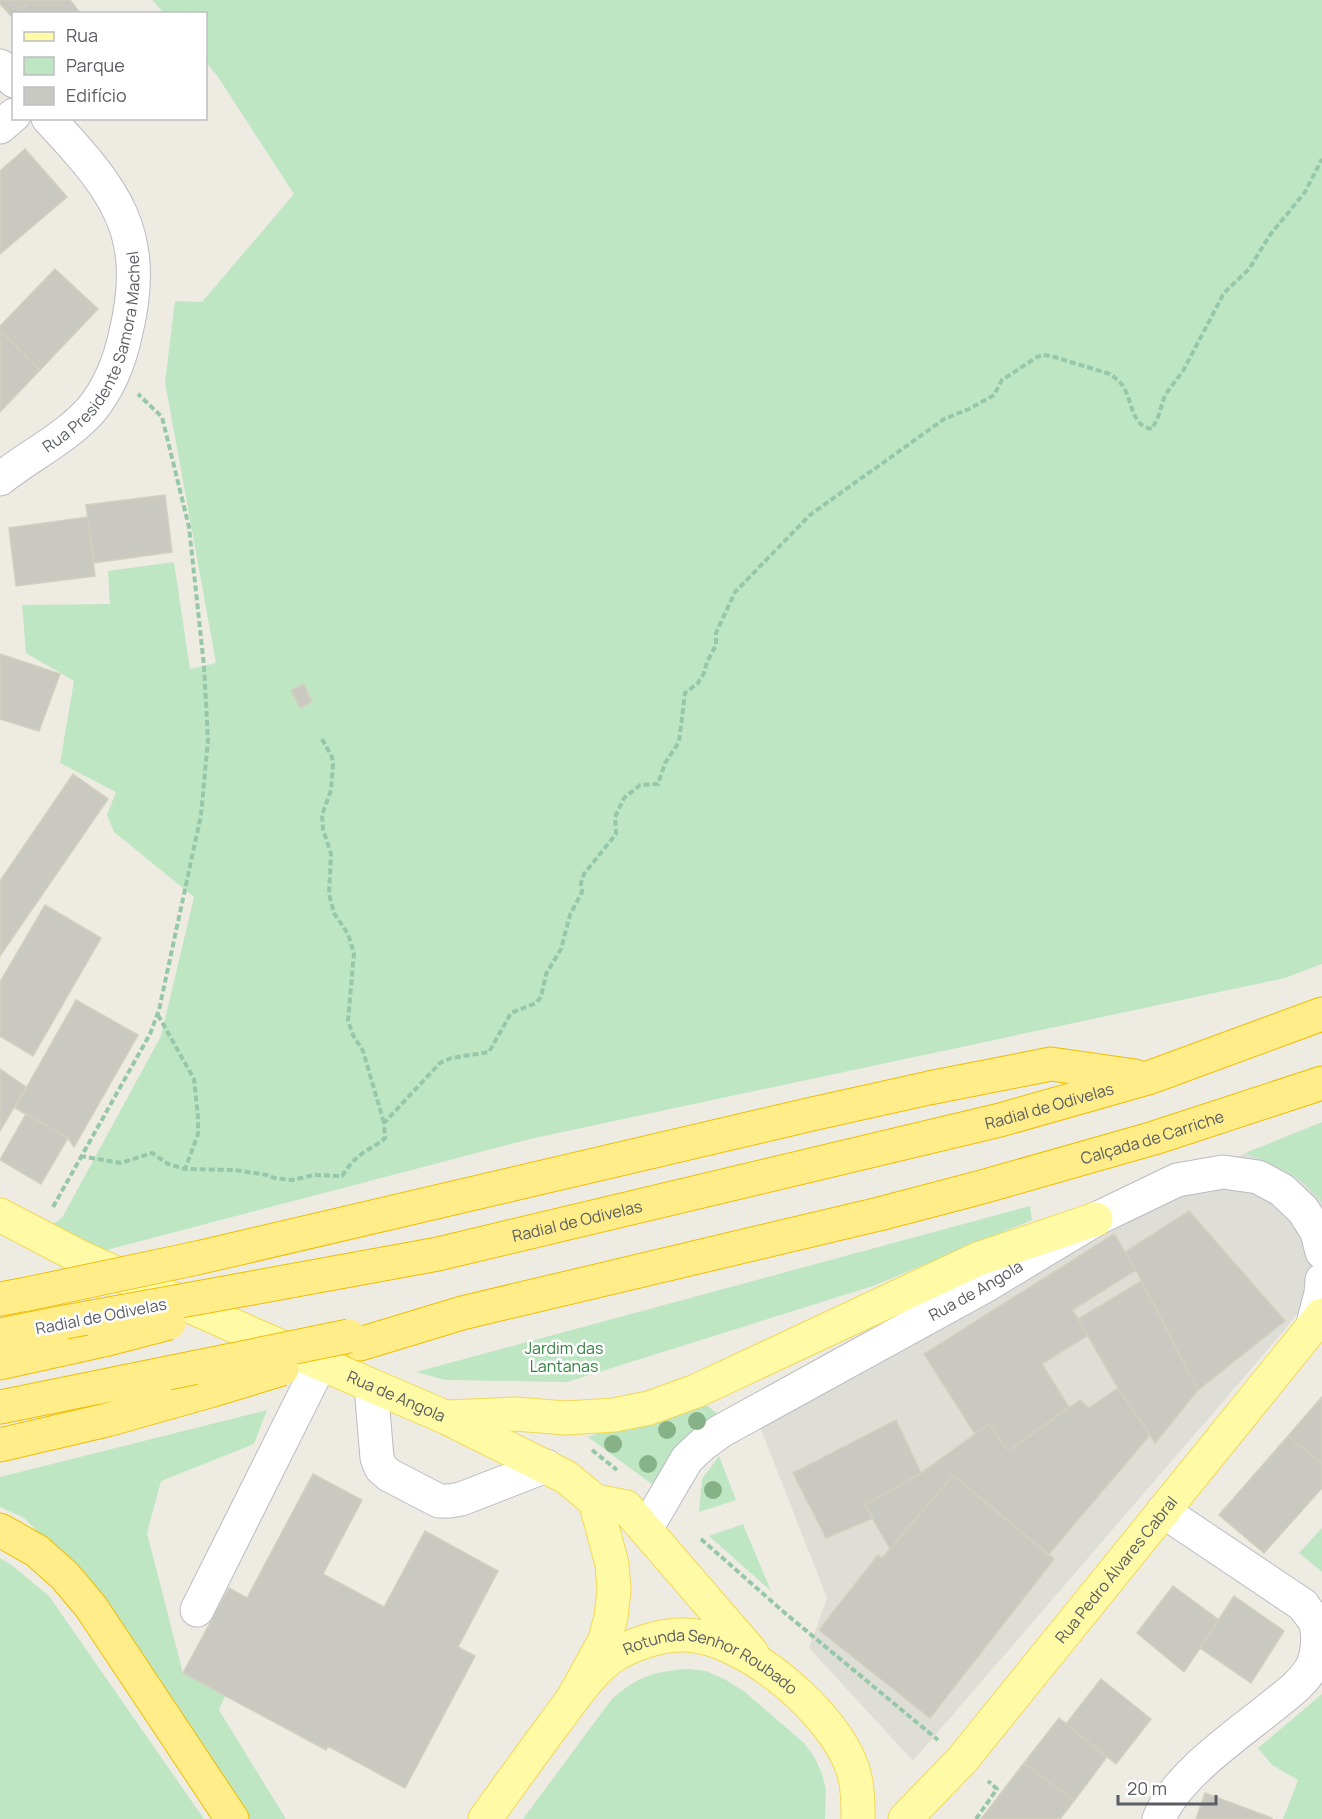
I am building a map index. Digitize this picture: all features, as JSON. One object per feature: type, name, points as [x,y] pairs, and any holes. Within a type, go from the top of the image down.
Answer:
[{"type":"highway","points":[[14,1296],[196,1258],[812,1114],[1051,1064],[1148,1078],[1322,1014]]},
{"type":"highway","name":"Radial de Odivelas","points":[[0,1335],[65,1322],[259,1293],[438,1254],[958,1131],[1148,1078]]},
{"type":"highway","name":"Calçada de Carriche","points":[[354,1340],[879,1214],[982,1187],[1154,1138],[1322,1083]]},
{"type":"highway","points":[[0,1363],[104,1340],[259,1293]]},
{"type":"highway","points":[[0,1407],[168,1373],[354,1340]]},
{"type":"highway","points":[[0,1445],[108,1420],[213,1390],[354,1340]]},
{"type":"highway","points":[[0,1530],[37,1551],[65,1576],[84,1599],[232,1819]]},
{"type":"main road","name":"Rua de Angola","points":[[0,1215],[80,1257],[445,1417],[566,1477],[595,1501]]},
{"type":"main road","points":[[445,1417],[515,1414],[566,1418],[614,1415],[649,1408],[686,1395],[978,1259],[1096,1219]]},
{"type":"main road","name":"Rua Pedro Álvares Cabral","points":[[905,1819],[962,1760],[1317,1321]]},
{"type":"main road","points":[[572,1700],[605,1640],[611,1617],[614,1590],[612,1564],[595,1501],[626,1507],[761,1663]]},
{"type":"main road","points":[[614,1590],[646,1529]]},
{"type":"main road","name":"Rotunda Senhor Roubado","points":[[484,1819],[572,1700],[598,1670],[616,1654],[643,1642],[667,1636],[687,1635],[709,1639],[734,1648],[761,1663],[812,1706],[843,1746],[853,1769],[858,1792],[858,1819]]},
{"type":"street","points":[[0,66],[12,79]]},
{"type":"street","points":[[0,127],[12,117]]},
{"type":"street","name":"Rua Presidente Samora Machel","points":[[0,479],[75,425],[104,392],[114,373],[123,345],[134,294],[133,252],[119,208],[108,189],[50,120]]},
{"type":"street","name":"Rua de Angola","points":[[646,1529],[687,1460],[703,1444],[722,1431],[983,1287],[1096,1219],[1177,1180],[1223,1172],[1258,1178],[1282,1190],[1303,1210],[1317,1232],[1322,1252]]},
{"type":"street","points":[[1317,1321],[1322,1280]]},
{"type":"street","points":[[196,1610],[320,1364]]},
{"type":"street","points":[[371,1386],[377,1458],[381,1468],[388,1475],[439,1501],[450,1502],[461,1499],[546,1466]]},
{"type":"street","points":[[1159,1819],[1174,1792],[1196,1769],[1284,1698],[1305,1678],[1313,1665],[1317,1652],[1314,1620],[1303,1605],[1163,1511]]},
{"type":"path","points":[[384,1123],[440,1063],[451,1058],[489,1052],[511,1013],[536,1003],[541,997],[546,974],[561,949],[570,915],[582,892],[581,883],[584,874],[616,834],[615,817],[624,798],[640,785],[658,784],[665,764],[679,742],[684,693],[698,683],[704,673],[716,645],[716,633],[735,591],[810,515],[944,419],[994,396],[1002,380],[1037,357],[1050,356],[1110,374],[1126,391],[1137,422],[1145,428],[1152,429],[1165,395],[1183,371],[1224,293],[1250,269],[1270,235],[1305,192],[1322,159]]},
{"type":"path","points":[[38,1234],[150,1034],[157,1015],[201,815],[208,740],[204,666],[189,527],[162,417],[150,403],[114,373]]},
{"type":"path","points":[[80,1156],[121,1162],[152,1153],[168,1164],[185,1169],[235,1170],[292,1180],[314,1175],[342,1176],[351,1163],[364,1152],[379,1145],[385,1138],[384,1123],[363,1051],[352,1035],[348,1021],[354,953],[348,934],[334,913],[328,887],[331,854],[323,829],[322,815],[331,790],[333,764],[332,757],[322,739]]},
{"type":"path","points":[[157,1015],[194,1079],[198,1134],[185,1169]]},
{"type":"path","points":[[566,1418],[577,1438],[622,1474]]},
{"type":"path","points":[[693,1533],[786,1614],[945,1746]]},
{"type":"path","points":[[975,1819],[997,1789],[985,1778]]},
{"type":"shaded area","points":[[1245,1153],[1285,1169],[1311,1189],[1322,1203],[1322,1281],[1283,1332],[913,1761],[809,1648],[827,1598],[760,1427],[1126,1214]]},
{"type":"green space","points":[[152,0],[1322,0],[1322,964],[1285,978],[530,1139],[80,1257],[38,1234],[62,1218],[161,1036],[194,897],[114,832],[107,815],[116,792],[60,763],[74,681],[26,653],[22,605],[110,604],[108,571],[174,562],[190,669],[216,663],[165,382],[175,301],[202,302],[294,194],[207,63],[207,12],[163,12]]},
{"type":"green space","points":[[1322,1122],[1322,1203],[1297,1178],[1245,1153]]},
{"type":"green space","name":"Jardim das Lantanas","points":[[1030,1206],[1032,1220],[873,1286],[567,1382],[445,1380],[416,1372]]},
{"type":"green space","points":[[700,1400],[723,1418],[653,1485],[588,1437]]},
{"type":"green space","points":[[267,1410],[254,1444],[161,1481],[147,1533],[183,1673],[225,1696],[219,1710],[286,1819],[249,1819],[164,1690],[81,1576],[24,1518],[0,1507],[0,1477]]},
{"type":"green space","points":[[719,1456],[736,1500],[699,1512],[702,1479]]},
{"type":"green space","points":[[743,1524],[771,1591],[709,1536]]},
{"type":"green space","points":[[1322,1528],[1322,1572],[1299,1553]]},
{"type":"green space","points":[[0,1558],[49,1596],[204,1819],[0,1819]]},
{"type":"green space","points":[[688,1669],[706,1671],[745,1692],[804,1743],[815,1758],[822,1774],[826,1790],[825,1819],[523,1819],[611,1700],[629,1686],[646,1677],[666,1671]]},
{"type":"green space","points":[[1322,1694],[1322,1819],[1283,1819],[1298,1780],[1272,1765],[1258,1748]]},
{"type":"building","points":[[0,0],[31,0],[18,12],[12,12],[12,17],[0,4]]},
{"type":"building","points":[[31,0],[70,0],[79,12],[18,12]]},
{"type":"building","points":[[25,149],[67,197],[0,254],[0,171]]},
{"type":"building","points":[[55,269],[98,309],[40,370],[0,331],[0,326]]},
{"type":"building","points":[[0,331],[40,370],[0,412]]},
{"type":"building","points":[[165,495],[172,552],[94,563],[86,505]]},
{"type":"building","points":[[88,517],[95,576],[16,586],[9,528]]},
{"type":"building","points":[[0,654],[60,674],[39,731],[0,719]]},
{"type":"building","points":[[304,684],[312,702],[300,708],[291,690]]},
{"type":"building","points":[[73,774],[108,799],[0,956],[0,881]]},
{"type":"building","points":[[45,905],[101,938],[33,1056],[0,1036],[0,982]]},
{"type":"building","points":[[76,1000],[138,1035],[74,1147],[68,1138],[15,1108]]},
{"type":"building","points":[[0,1069],[26,1087],[0,1131]]},
{"type":"building","points":[[26,1114],[68,1138],[41,1184],[0,1160]]},
{"type":"building","points":[[1189,1211],[1285,1321],[1198,1390],[1125,1252]]},
{"type":"building","points":[[1114,1234],[1136,1270],[1072,1310],[1088,1335],[1042,1364],[1069,1407],[1008,1451],[989,1424],[975,1434],[924,1354]]},
{"type":"building","points":[[1141,1281],[1198,1390],[1155,1443],[1118,1388],[1078,1319]]},
{"type":"building","points":[[1118,1388],[1150,1435],[1048,1555],[953,1475],[890,1549],[865,1505],[921,1473],[989,1424],[1008,1451],[1080,1400],[1089,1408]]},
{"type":"building","points":[[1322,1397],[1322,1464],[1288,1436]]},
{"type":"building","points":[[896,1420],[921,1473],[865,1505],[873,1518],[826,1538],[793,1473]]},
{"type":"building","points":[[1288,1436],[1322,1464],[1322,1488],[1264,1553],[1219,1515]]},
{"type":"building","points":[[313,1474],[362,1500],[323,1574],[384,1607],[425,1531],[498,1571],[458,1647],[475,1656],[405,1788],[328,1746],[326,1750],[183,1673],[229,1588],[247,1598]]},
{"type":"building","points":[[953,1475],[1054,1559],[930,1718],[819,1630],[878,1555],[882,1558]]},
{"type":"building","points":[[1173,1586],[1219,1620],[1184,1672],[1137,1633]]},
{"type":"building","points":[[1234,1596],[1284,1631],[1251,1683],[1200,1648]]},
{"type":"building","points":[[1101,1679],[1151,1719],[1116,1764],[1066,1724]]},
{"type":"building","points":[[1059,1718],[1107,1757],[1074,1801],[1024,1763]]},
{"type":"building","points":[[1024,1763],[1074,1801],[1060,1819],[981,1819]]},
{"type":"building","points":[[1205,1793],[1272,1818],[1272,1819],[1196,1819]]}]
